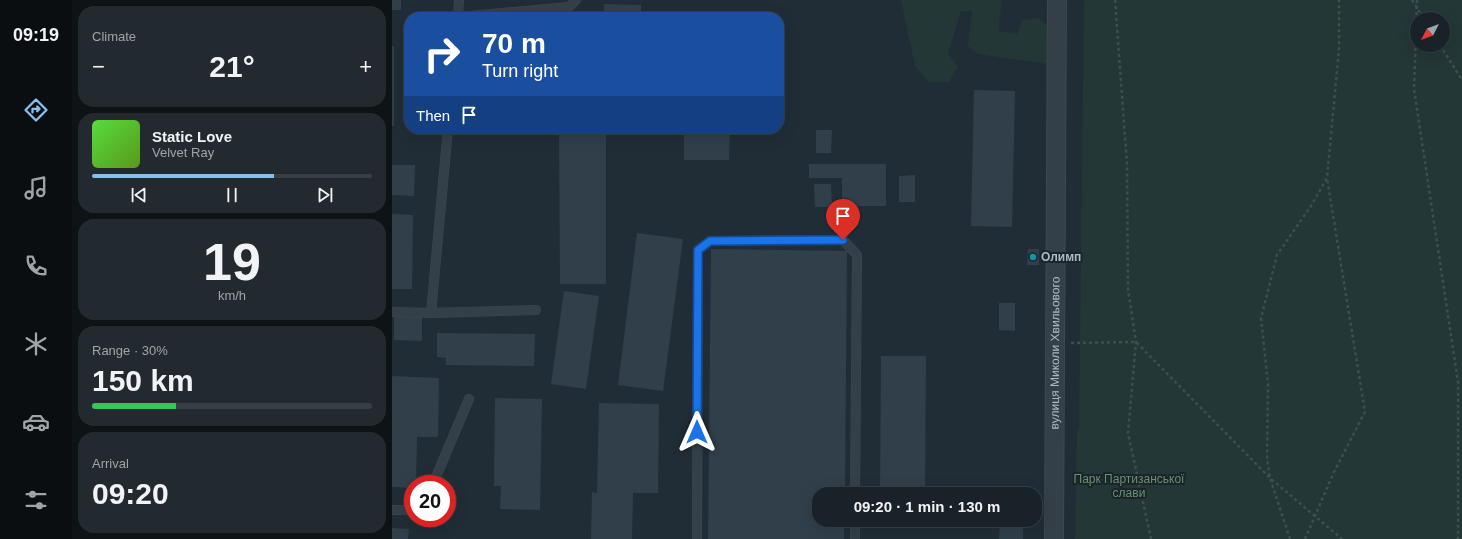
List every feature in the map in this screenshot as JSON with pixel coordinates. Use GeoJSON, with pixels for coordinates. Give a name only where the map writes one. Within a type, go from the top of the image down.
{"type":"FeatureCollection","features":[{"type":"Feature","properties":{"kind":"street","name":"вулиця Миколи Хвильового"},"geometry":{"type":"LineString","coordinates":[[1054,539],[1058,0]]}},
{"type":"Feature","properties":{"kind":"lane"},"geometry":{"type":"LineString","coordinates":[[458,12],[459,0]]}},
{"type":"Feature","properties":{"kind":"lane"},"geometry":{"type":"LineString","coordinates":[[514,12],[569,7],[576,0]]}},
{"type":"Feature","properties":{"kind":"lane"},"geometry":{"type":"LineString","coordinates":[[431,313],[448,134]]}},
{"type":"Feature","properties":{"kind":"lane"},"geometry":{"type":"LineString","coordinates":[[696,539],[698,250],[710,241],[843,240],[857,255],[855,487]]}},
{"type":"Feature","properties":{"kind":"lane"},"geometry":{"type":"LineString","coordinates":[[392,312],[431,313],[536,310]]}},
{"type":"Feature","properties":{"kind":"lane"},"geometry":{"type":"LineString","coordinates":[[437,475],[469,399]]}},
{"type":"Feature","properties":{"kind":"lane"},"geometry":{"type":"LineString","coordinates":[[392,510],[404,510]]}},
{"type":"Feature","properties":{"kind":"lane"},"geometry":{"type":"LineString","coordinates":[[855,527],[855,539]]}},
{"type":"Feature","properties":{"kind":"path"},"geometry":{"type":"LineString","coordinates":[[1115,0],[1127,164],[1128,289],[1136,342],[1128,433],[1151,539]]}},
{"type":"Feature","properties":{"kind":"path"},"geometry":{"type":"LineString","coordinates":[[1305,539],[1333,474],[1365,412],[1327,178],[1339,49],[1339,0]]}},
{"type":"Feature","properties":{"kind":"path"},"geometry":{"type":"LineString","coordinates":[[1412,0],[1419,12]]}},
{"type":"Feature","properties":{"kind":"path"},"geometry":{"type":"LineString","coordinates":[[1417,0],[1414,88],[1458,382],[1458,539]]}},
{"type":"Feature","properties":{"kind":"path"},"geometry":{"type":"LineString","coordinates":[[1444,52],[1462,80]]}},
{"type":"Feature","properties":{"kind":"path"},"geometry":{"type":"LineString","coordinates":[[1290,539],[1270,478],[1267,458],[1268,384],[1261,318],[1278,255],[1311,206],[1327,178]]}},
{"type":"Feature","properties":{"kind":"path"},"geometry":{"type":"LineString","coordinates":[[1055,343],[1136,342],[1270,478],[1342,539]]}},
{"type":"Feature","properties":{"kind":"green space"},"geometry":{"type":"Polygon","coordinates":[[[901,0],[1002,0],[998,31],[1017,34],[1022,20],[1038,18],[1054,31],[1048,64],[978,54],[968,46],[972,11],[961,11],[948,53],[958,67],[949,82],[929,82],[915,66],[901,0]]]}},
{"type":"Feature","properties":{"kind":"green space","name":"Парк Партизанської слави"},"geometry":{"type":"Polygon","coordinates":[[[1084,0],[1462,0],[1462,539],[1075,539],[1077,430],[1079,430],[1084,0]]]}},
{"type":"Feature","properties":{"kind":"building"},"geometry":{"type":"Polygon","coordinates":[[[392,0],[401,0],[401,10],[392,10],[392,0]]]}},
{"type":"Feature","properties":{"kind":"building"},"geometry":{"type":"Polygon","coordinates":[[[604,4],[641,5],[641,12],[604,12],[604,4]]]}},
{"type":"Feature","properties":{"kind":"building"},"geometry":{"type":"Polygon","coordinates":[[[392,46],[394,46],[394,126],[392,126],[392,46]]]}},
{"type":"Feature","properties":{"kind":"building"},"geometry":{"type":"Polygon","coordinates":[[[974,90],[1015,91],[1012,227],[971,226],[974,90]]]}},
{"type":"Feature","properties":{"kind":"building"},"geometry":{"type":"Polygon","coordinates":[[[816,130],[832,130],[831,153],[816,153],[816,130]]]}},
{"type":"Feature","properties":{"kind":"building"},"geometry":{"type":"Polygon","coordinates":[[[559,134],[606,134],[606,284],[560,284],[559,134]]]}},
{"type":"Feature","properties":{"kind":"building"},"geometry":{"type":"Polygon","coordinates":[[[684,134],[730,134],[729,160],[684,160],[684,134]]]}},
{"type":"Feature","properties":{"kind":"building"},"geometry":{"type":"Polygon","coordinates":[[[809,164],[886,164],[886,206],[842,206],[842,178],[809,178],[809,164]]]}},
{"type":"Feature","properties":{"kind":"building"},"geometry":{"type":"Polygon","coordinates":[[[392,165],[415,165],[414,196],[392,195],[392,165]]]}},
{"type":"Feature","properties":{"kind":"building"},"geometry":{"type":"Polygon","coordinates":[[[915,175],[915,202],[899,202],[899,176],[915,175]]]}},
{"type":"Feature","properties":{"kind":"building"},"geometry":{"type":"Polygon","coordinates":[[[814,184],[831,184],[832,207],[815,207],[814,184]]]}},
{"type":"Feature","properties":{"kind":"building"},"geometry":{"type":"Polygon","coordinates":[[[392,214],[413,215],[412,289],[392,289],[392,214]]]}},
{"type":"Feature","properties":{"kind":"building"},"geometry":{"type":"Polygon","coordinates":[[[637,233],[683,239],[663,391],[618,385],[637,233]]]}},
{"type":"Feature","properties":{"kind":"building"},"geometry":{"type":"Polygon","coordinates":[[[711,249],[847,251],[845,487],[812,487],[812,527],[844,527],[844,539],[708,539],[711,249]]]}},
{"type":"Feature","properties":{"kind":"building","name":"Олимп"},"geometry":{"type":"Polygon","coordinates":[[[1028,249],[1039,249],[1039,265],[1027,265],[1028,249]]]}},
{"type":"Feature","properties":{"kind":"building"},"geometry":{"type":"Polygon","coordinates":[[[564,291],[599,296],[586,389],[551,384],[564,291]]]}},
{"type":"Feature","properties":{"kind":"building"},"geometry":{"type":"Polygon","coordinates":[[[999,303],[1015,303],[1015,331],[999,330],[999,303]]]}},
{"type":"Feature","properties":{"kind":"building"},"geometry":{"type":"Polygon","coordinates":[[[394,317],[422,317],[422,341],[394,340],[394,317]]]}},
{"type":"Feature","properties":{"kind":"building"},"geometry":{"type":"Polygon","coordinates":[[[437,333],[535,334],[534,366],[446,365],[446,358],[437,357],[437,333]]]}},
{"type":"Feature","properties":{"kind":"building"},"geometry":{"type":"Polygon","coordinates":[[[881,356],[926,356],[925,487],[880,487],[881,356]]]}},
{"type":"Feature","properties":{"kind":"building"},"geometry":{"type":"Polygon","coordinates":[[[392,376],[439,378],[438,437],[417,437],[416,475],[404,475],[404,488],[392,487],[392,376]]]}},
{"type":"Feature","properties":{"kind":"building"},"geometry":{"type":"Polygon","coordinates":[[[495,398],[542,399],[540,510],[500,509],[501,486],[494,486],[495,398]]]}},
{"type":"Feature","properties":{"kind":"building"},"geometry":{"type":"Polygon","coordinates":[[[599,403],[659,404],[658,493],[633,493],[632,539],[591,539],[592,492],[597,493],[599,403]]]}},
{"type":"Feature","properties":{"kind":"building"},"geometry":{"type":"Polygon","coordinates":[[[1000,527],[1023,527],[1023,539],[999,539],[1000,527]]]}},
{"type":"Feature","properties":{"kind":"building"},"geometry":{"type":"Polygon","coordinates":[[[392,528],[409,529],[408,539],[392,539],[392,528]]]}},
{"type":"Feature","properties":{"kind":"place","name":"Олимп"},"geometry":{"type":"Point","coordinates":[1033,257]}},
{"type":"Feature","properties":{"kind":"route"},"geometry":{"type":"LineString","coordinates":[[697,432],[698,250],[710,241],[843,240]]}}]}
